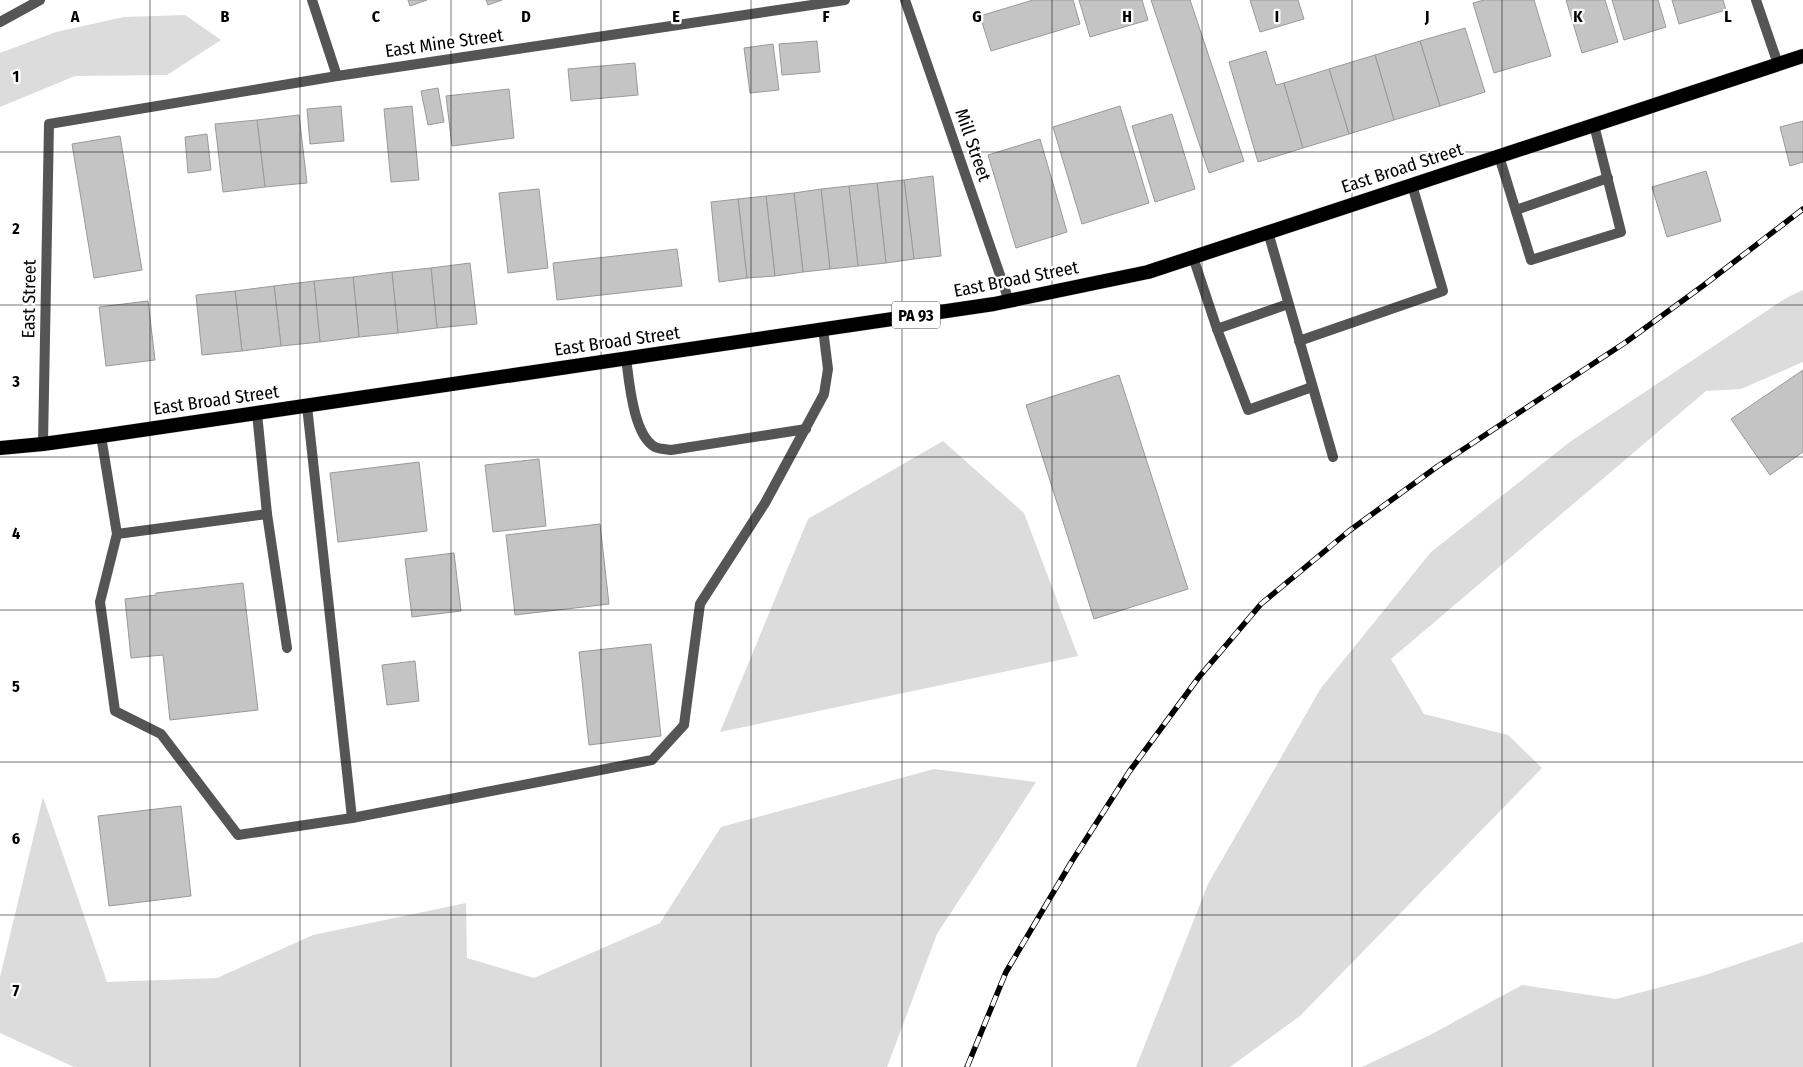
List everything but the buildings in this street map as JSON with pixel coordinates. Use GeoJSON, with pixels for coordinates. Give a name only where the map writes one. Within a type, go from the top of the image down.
{"type":"FeatureCollection","features":[{"type":"Feature","properties":{"kind":"highway","name":"East Broad Street"},"geometry":{"type":"LineString","coordinates":[[0,448],[43,444],[307,406],[1009,301],[1148,272],[1803,56]]}},
{"type":"Feature","properties":{"kind":"street"},"geometry":{"type":"LineString","coordinates":[[0,22],[40,0]]}},
{"type":"Feature","properties":{"kind":"street"},"geometry":{"type":"LineString","coordinates":[[312,0],[337,76]]}},
{"type":"Feature","properties":{"kind":"street","name":"East Mine Street"},"geometry":{"type":"LineString","coordinates":[[49,124],[337,76],[845,0]]}},
{"type":"Feature","properties":{"kind":"street","name":"Mill Street"},"geometry":{"type":"LineString","coordinates":[[905,0],[1009,301]]}},
{"type":"Feature","properties":{"kind":"street"},"geometry":{"type":"LineString","coordinates":[[1756,0],[1778,64]]}},
{"type":"Feature","properties":{"kind":"street","name":"East Street"},"geometry":{"type":"LineString","coordinates":[[43,444],[49,124]]}},
{"type":"Feature","properties":{"kind":"street"},"geometry":{"type":"LineString","coordinates":[[1499,156],[1531,260],[1621,232],[1594,125]]}},
{"type":"Feature","properties":{"kind":"street"},"geometry":{"type":"LineString","coordinates":[[1516,210],[1608,178]]}},
{"type":"Feature","properties":{"kind":"street"},"geometry":{"type":"LineString","coordinates":[[1300,342],[1443,291],[1412,185]]}},
{"type":"Feature","properties":{"kind":"street"},"geometry":{"type":"LineString","coordinates":[[1268,232],[1333,458]]}},
{"type":"Feature","properties":{"kind":"street"},"geometry":{"type":"LineString","coordinates":[[1193,257],[1217,329],[1248,410],[1312,387]]}},
{"type":"Feature","properties":{"kind":"street"},"geometry":{"type":"LineString","coordinates":[[1217,329],[1288,304]]}},
{"type":"Feature","properties":{"kind":"street"},"geometry":{"type":"LineString","coordinates":[[101,436],[117,534],[100,602],[115,710],[161,734],[238,835],[352,818],[652,760],[684,725],[700,604],[765,503],[824,394],[828,369],[823,329]]}},
{"type":"Feature","properties":{"kind":"street"},"geometry":{"type":"LineString","coordinates":[[626,358],[635,417],[643,434],[654,447],[670,450],[806,429]]}},
{"type":"Feature","properties":{"kind":"street"},"geometry":{"type":"LineString","coordinates":[[307,406],[352,818]]}},
{"type":"Feature","properties":{"kind":"street"},"geometry":{"type":"LineString","coordinates":[[257,413],[267,514],[287,648]]}},
{"type":"Feature","properties":{"kind":"street"},"geometry":{"type":"LineString","coordinates":[[117,534],[267,514]]}},
{"type":"Feature","properties":{"kind":"shaded area"},"geometry":{"type":"Polygon","coordinates":[[[185,15],[221,40],[167,75],[75,76],[0,107],[0,53],[56,32],[124,17],[185,15]]]}},
{"type":"Feature","properties":{"kind":"shaded area"},"geometry":{"type":"Polygon","coordinates":[[[1803,290],[1803,362],[1741,389],[1706,391],[1391,659],[1424,714],[1508,735],[1542,768],[1300,1016],[1230,1067],[1136,1067],[1208,884],[1321,688],[1431,552],[1571,441],[1786,298],[1803,290]]]}},
{"type":"Feature","properties":{"kind":"shaded area"},"geometry":{"type":"Polygon","coordinates":[[[943,441],[1024,513],[1078,656],[720,732],[808,519],[943,441]]]}},
{"type":"Feature","properties":{"kind":"shaded area"},"geometry":{"type":"Polygon","coordinates":[[[934,769],[1036,782],[937,934],[887,1067],[74,1067],[0,1033],[0,977],[43,797],[107,982],[217,978],[313,935],[466,903],[467,958],[534,978],[660,923],[721,827],[934,769]]]}},
{"type":"Feature","properties":{"kind":"shaded area"},"geometry":{"type":"Polygon","coordinates":[[[1803,942],[1803,1067],[1362,1067],[1430,1035],[1522,985],[1616,999],[1702,976],[1803,942]]]}},
{"type":"Feature","properties":{"kind":"railway"},"geometry":{"type":"LineString","coordinates":[[967,1067],[1006,972],[1072,861],[1129,772],[1199,677],[1261,604],[1349,531],[1438,466],[1626,342],[1803,209]]}}]}
